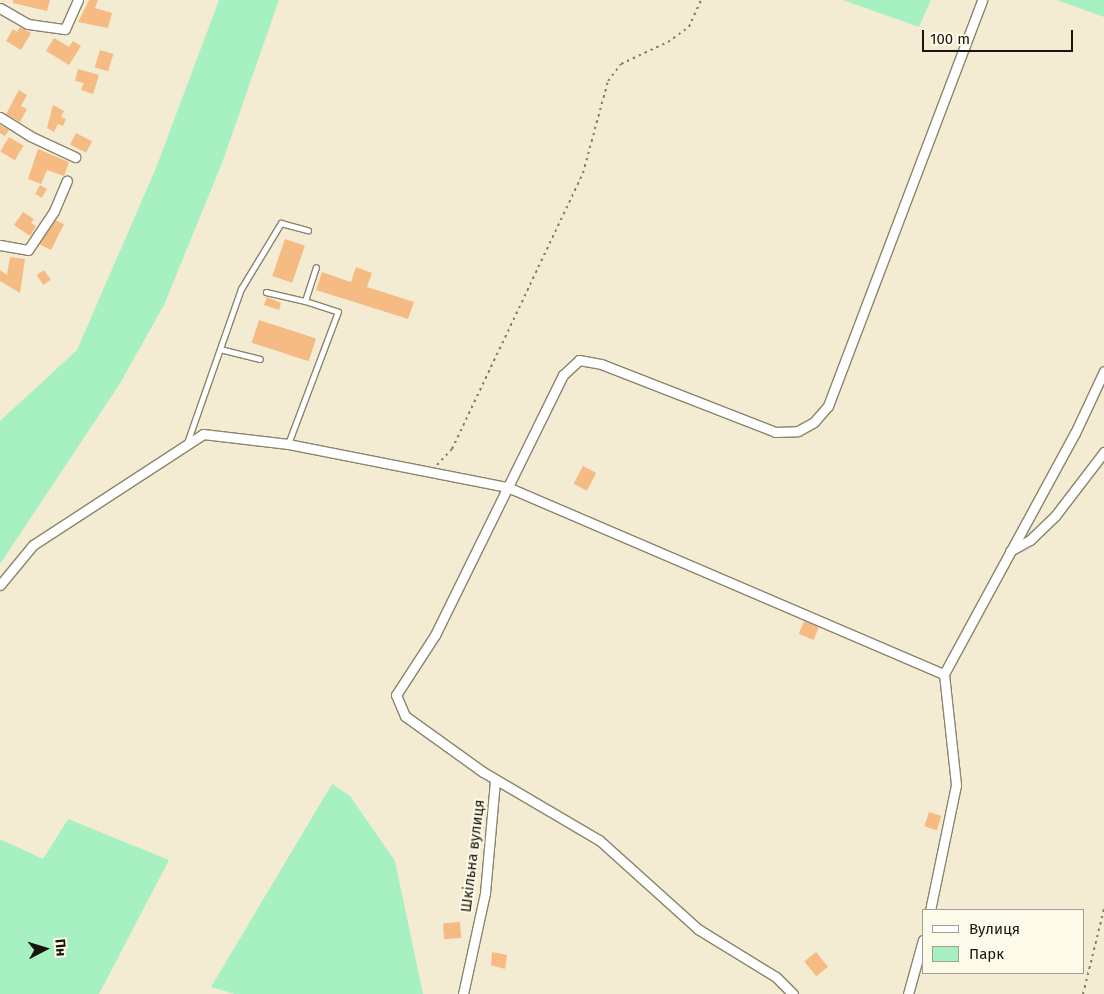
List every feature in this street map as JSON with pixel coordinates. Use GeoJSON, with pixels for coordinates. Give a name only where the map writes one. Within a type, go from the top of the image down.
{"type":"FeatureCollection","features":[{"type":"Feature","properties":{"kind":"street"},"geometry":{"type":"LineString","coordinates":[[0,8],[28,24],[65,29],[78,0]]}},
{"type":"Feature","properties":{"kind":"street"},"geometry":{"type":"LineString","coordinates":[[793,994],[776,977],[698,929],[599,840],[496,780],[405,716],[396,695],[435,635],[563,375],[579,360],[601,364],[774,432],[798,431],[814,422],[828,406],[982,0]]}},
{"type":"Feature","properties":{"kind":"street"},"geometry":{"type":"LineString","coordinates":[[0,117],[30,136],[75,157]]}},
{"type":"Feature","properties":{"kind":"street"},"geometry":{"type":"LineString","coordinates":[[0,245],[28,250],[54,211],[67,181]]}},
{"type":"Feature","properties":{"kind":"street"},"geometry":{"type":"LineString","coordinates":[[930,909],[956,784],[944,674],[1009,551],[1075,433],[1104,371]]}},
{"type":"Feature","properties":{"kind":"street"},"geometry":{"type":"LineString","coordinates":[[0,585],[33,545],[203,434],[288,444],[507,486],[944,674]]}},
{"type":"Feature","properties":{"kind":"street"},"geometry":{"type":"LineString","coordinates":[[1009,551],[1030,540],[1055,516],[1104,452]]}},
{"type":"Feature","properties":{"kind":"street","name":"Шкільна вулиця"},"geometry":{"type":"LineString","coordinates":[[463,994],[485,893],[496,780]]}},
{"type":"Feature","properties":{"kind":"street"},"geometry":{"type":"LineString","coordinates":[[908,994],[922,944]]}},
{"type":"Feature","properties":{"kind":"lane"},"geometry":{"type":"LineString","coordinates":[[186,444],[241,289],[281,223],[308,230]]}},
{"type":"Feature","properties":{"kind":"lane"},"geometry":{"type":"LineString","coordinates":[[305,301],[316,268]]}},
{"type":"Feature","properties":{"kind":"lane"},"geometry":{"type":"LineString","coordinates":[[266,292],[305,301],[338,312],[288,444]]}},
{"type":"Feature","properties":{"kind":"lane"},"geometry":{"type":"LineString","coordinates":[[220,349],[260,359]]}},
{"type":"Feature","properties":{"kind":"path"},"geometry":{"type":"LineString","coordinates":[[430,470],[446,458],[452,449],[583,173],[608,81],[621,64],[668,42],[689,28],[701,0]]}},
{"type":"Feature","properties":{"kind":"path"},"geometry":{"type":"LineString","coordinates":[[1083,994],[1104,908]]}},
{"type":"Feature","properties":{"kind":"green space"},"geometry":{"type":"Polygon","coordinates":[[[219,0],[279,0],[222,163],[164,305],[119,385],[0,564],[0,421],[77,350],[156,168],[219,0]]]}},
{"type":"Feature","properties":{"kind":"green space"},"geometry":{"type":"Polygon","coordinates":[[[843,0],[931,0],[919,27],[843,0]]]}},
{"type":"Feature","properties":{"kind":"green space"},"geometry":{"type":"Polygon","coordinates":[[[1057,0],[1104,0],[1104,17],[1057,0]]]}},
{"type":"Feature","properties":{"kind":"green space"},"geometry":{"type":"Polygon","coordinates":[[[332,784],[350,796],[395,861],[423,994],[235,994],[211,987],[332,784]]]}},
{"type":"Feature","properties":{"kind":"green space"},"geometry":{"type":"Polygon","coordinates":[[[68,819],[169,860],[99,994],[0,994],[0,839],[43,859],[68,819]]]}},
{"type":"Feature","properties":{"kind":"building"},"geometry":{"type":"Polygon","coordinates":[[[13,0],[50,0],[47,11],[13,3],[13,0]]]}},
{"type":"Feature","properties":{"kind":"building"},"geometry":{"type":"Polygon","coordinates":[[[89,0],[98,0],[95,8],[112,13],[108,28],[78,22],[89,0]]]}},
{"type":"Feature","properties":{"kind":"building"},"geometry":{"type":"Polygon","coordinates":[[[20,27],[31,33],[21,50],[6,41],[13,29],[17,32],[20,27]]]}},
{"type":"Feature","properties":{"kind":"building"},"geometry":{"type":"Polygon","coordinates":[[[54,38],[69,47],[73,41],[81,46],[69,65],[46,51],[54,38]]]}},
{"type":"Feature","properties":{"kind":"building"},"geometry":{"type":"Polygon","coordinates":[[[100,50],[113,54],[108,71],[95,67],[100,50]]]}},
{"type":"Feature","properties":{"kind":"building"},"geometry":{"type":"Polygon","coordinates":[[[78,69],[99,75],[93,94],[81,90],[84,83],[75,81],[78,69]]]}},
{"type":"Feature","properties":{"kind":"building"},"geometry":{"type":"Polygon","coordinates":[[[19,90],[27,95],[21,106],[27,109],[20,122],[6,114],[19,90]]]}},
{"type":"Feature","properties":{"kind":"building"},"geometry":{"type":"Polygon","coordinates":[[[53,105],[64,111],[61,117],[66,119],[63,126],[58,124],[54,132],[47,128],[53,105]]]}},
{"type":"Feature","properties":{"kind":"building"},"geometry":{"type":"Polygon","coordinates":[[[0,125],[9,130],[5,136],[0,133],[0,125]]]}},
{"type":"Feature","properties":{"kind":"building"},"geometry":{"type":"Polygon","coordinates":[[[76,133],[92,141],[86,153],[70,145],[76,133]]]}},
{"type":"Feature","properties":{"kind":"building"},"geometry":{"type":"Polygon","coordinates":[[[9,137],[24,146],[15,160],[0,152],[9,137]]]}},
{"type":"Feature","properties":{"kind":"building"},"geometry":{"type":"Polygon","coordinates":[[[38,149],[69,162],[64,176],[47,170],[41,184],[28,179],[38,149]]]}},
{"type":"Feature","properties":{"kind":"building"},"geometry":{"type":"Polygon","coordinates":[[[40,185],[47,189],[42,198],[35,194],[40,185]]]}},
{"type":"Feature","properties":{"kind":"building"},"geometry":{"type":"Polygon","coordinates":[[[23,212],[34,219],[31,223],[36,226],[30,236],[14,225],[23,212]]]}},
{"type":"Feature","properties":{"kind":"building"},"geometry":{"type":"Polygon","coordinates":[[[55,220],[64,224],[51,250],[39,244],[55,220]]]}},
{"type":"Feature","properties":{"kind":"building"},"geometry":{"type":"Polygon","coordinates":[[[285,239],[305,246],[292,283],[272,276],[285,239]]]}},
{"type":"Feature","properties":{"kind":"building"},"geometry":{"type":"Polygon","coordinates":[[[10,257],[25,259],[20,293],[0,281],[0,270],[7,275],[10,257]]]}},
{"type":"Feature","properties":{"kind":"building"},"geometry":{"type":"Polygon","coordinates":[[[356,267],[372,273],[367,287],[414,302],[408,319],[316,290],[322,272],[351,282],[356,267]]]}},
{"type":"Feature","properties":{"kind":"building"},"geometry":{"type":"Polygon","coordinates":[[[44,270],[51,280],[44,285],[37,275],[44,270]]]}},
{"type":"Feature","properties":{"kind":"building"},"geometry":{"type":"Polygon","coordinates":[[[267,297],[281,303],[279,310],[264,305],[267,297]]]}},
{"type":"Feature","properties":{"kind":"building"},"geometry":{"type":"Polygon","coordinates":[[[259,320],[316,339],[309,361],[252,343],[259,320]]]}},
{"type":"Feature","properties":{"kind":"building"},"geometry":{"type":"Polygon","coordinates":[[[583,466],[596,473],[587,491],[574,484],[583,466]]]}},
{"type":"Feature","properties":{"kind":"building"},"geometry":{"type":"Polygon","coordinates":[[[804,621],[819,627],[814,640],[799,634],[804,621]]]}},
{"type":"Feature","properties":{"kind":"building"},"geometry":{"type":"Polygon","coordinates":[[[929,812],[941,816],[937,830],[924,826],[929,812]]]}},
{"type":"Feature","properties":{"kind":"building"},"geometry":{"type":"Polygon","coordinates":[[[460,922],[461,938],[444,939],[443,923],[460,922]]]}},
{"type":"Feature","properties":{"kind":"building"},"geometry":{"type":"Polygon","coordinates":[[[492,952],[507,955],[505,969],[491,965],[492,952]]]}},
{"type":"Feature","properties":{"kind":"building"},"geometry":{"type":"Polygon","coordinates":[[[816,952],[828,967],[816,976],[804,961],[816,952]]]}}]}
